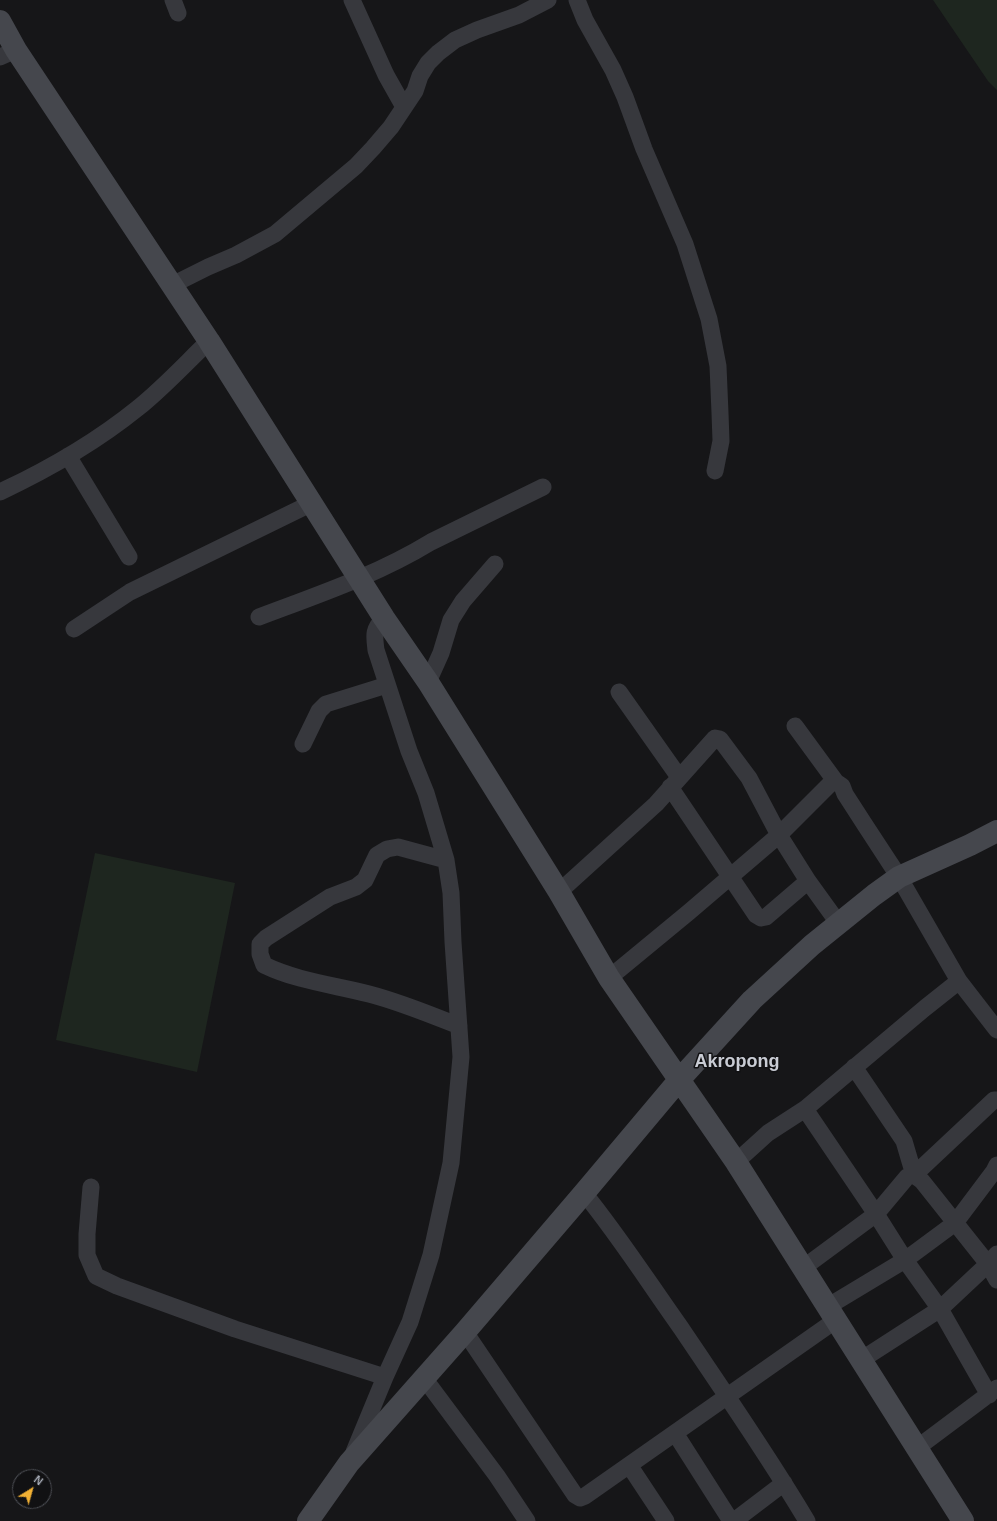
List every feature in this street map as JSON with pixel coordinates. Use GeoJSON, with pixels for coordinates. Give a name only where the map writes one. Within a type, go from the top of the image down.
{"type":"FeatureCollection","features":[{"type":"Feature","properties":{"kind":"street"},"geometry":{"type":"LineString","coordinates":[[352,0],[386,75],[404,107]]}},
{"type":"Feature","properties":{"kind":"street"},"geometry":{"type":"LineString","coordinates":[[172,286],[275,234],[360,161],[391,127],[415,91],[420,76],[428,63],[455,40],[499,21],[518,16],[548,0]]}},
{"type":"Feature","properties":{"kind":"street"},"geometry":{"type":"LineString","coordinates":[[577,0],[585,20],[613,70],[625,97],[644,149],[686,244],[709,319],[718,366],[720,413],[721,441],[715,471]]}},
{"type":"Feature","properties":{"kind":"street"},"geometry":{"type":"LineString","coordinates":[[0,21],[8,54],[172,286],[209,341],[384,618],[428,682],[559,892],[610,978],[736,1162],[963,1521]]}},
{"type":"Feature","properties":{"kind":"street"},"geometry":{"type":"LineString","coordinates":[[0,492],[29,479],[101,436],[139,407],[209,341]]}},
{"type":"Feature","properties":{"kind":"street"},"geometry":{"type":"LineString","coordinates":[[68,456],[128,557]]}},
{"type":"Feature","properties":{"kind":"street"},"geometry":{"type":"LineString","coordinates":[[259,617],[359,578],[543,487]]}},
{"type":"Feature","properties":{"kind":"street"},"geometry":{"type":"LineString","coordinates":[[74,629],[130,592],[312,503]]}},
{"type":"Feature","properties":{"kind":"street"},"geometry":{"type":"LineString","coordinates":[[428,682],[441,653],[451,620],[463,601],[495,564]]}},
{"type":"Feature","properties":{"kind":"street"},"geometry":{"type":"LineString","coordinates":[[316,1518],[349,1463],[410,1322],[431,1255],[451,1163],[461,1057],[451,893],[446,860],[426,792],[409,751],[376,650],[374,635],[376,627],[384,618]]}},
{"type":"Feature","properties":{"kind":"street"},"geometry":{"type":"LineString","coordinates":[[303,744],[319,711],[326,704],[387,685]]}},
{"type":"Feature","properties":{"kind":"street"},"geometry":{"type":"LineString","coordinates":[[619,692],[756,915],[761,918],[766,917],[808,881]]}},
{"type":"Feature","properties":{"kind":"street"},"geometry":{"type":"LineString","coordinates":[[796,726],[836,782],[842,786],[857,813],[899,877],[959,982],[997,1030]]}},
{"type":"Feature","properties":{"kind":"street"},"geometry":{"type":"LineString","coordinates":[[559,892],[656,804],[715,738],[720,739],[749,778],[779,835],[808,881],[839,924]]}},
{"type":"Feature","properties":{"kind":"street"},"geometry":{"type":"LineString","coordinates":[[610,978],[779,835],[830,784],[836,782]]}},
{"type":"Feature","properties":{"kind":"street"},"geometry":{"type":"LineString","coordinates":[[349,1463],[465,1332],[679,1080],[752,1000],[812,945],[874,895],[899,877],[970,845],[997,830]]}},
{"type":"Feature","properties":{"kind":"street"},"geometry":{"type":"LineString","coordinates":[[446,860],[398,847],[387,849],[377,855],[365,880],[356,887],[330,897],[266,938],[260,944],[260,954],[264,965],[275,970],[324,985],[369,994],[392,1001],[458,1026]]}},
{"type":"Feature","properties":{"kind":"street"},"geometry":{"type":"LineString","coordinates":[[736,1162],[768,1132],[805,1109],[925,1008],[959,982]]}},
{"type":"Feature","properties":{"kind":"street"},"geometry":{"type":"LineString","coordinates":[[854,1067],[904,1141],[914,1175],[922,1181],[955,1223],[993,1259],[997,1280]]}},
{"type":"Feature","properties":{"kind":"street"},"geometry":{"type":"LineString","coordinates":[[803,1268],[876,1214],[907,1176],[914,1175],[994,1100],[997,1100]]}},
{"type":"Feature","properties":{"kind":"street"},"geometry":{"type":"LineString","coordinates":[[805,1109],[876,1214],[905,1260],[940,1309],[993,1392],[917,1448]]}},
{"type":"Feature","properties":{"kind":"street"},"geometry":{"type":"LineString","coordinates":[[465,1332],[575,1495],[580,1498],[585,1496],[727,1396],[832,1314],[955,1223],[996,1171]]}},
{"type":"Feature","properties":{"kind":"street"},"geometry":{"type":"LineString","coordinates":[[91,1187],[87,1234],[87,1255],[96,1276],[117,1286],[235,1329],[385,1377]]}},
{"type":"Feature","properties":{"kind":"street"},"geometry":{"type":"LineString","coordinates":[[584,1193],[609,1224],[727,1396],[807,1521]]}},
{"type":"Feature","properties":{"kind":"street"},"geometry":{"type":"LineString","coordinates":[[861,1360],[940,1309],[993,1259]]}},
{"type":"Feature","properties":{"kind":"street"},"geometry":{"type":"LineString","coordinates":[[424,1378],[497,1476],[527,1521]]}},
{"type":"Feature","properties":{"kind":"street"},"geometry":{"type":"LineString","coordinates":[[675,1433],[733,1521],[784,1483]]}},
{"type":"Feature","properties":{"kind":"street"},"geometry":{"type":"LineString","coordinates":[[629,1465],[666,1521]]}},
{"type":"Feature","properties":{"kind":"shaded area"},"geometry":{"type":"Polygon","coordinates":[[[933,0],[997,0],[997,90],[988,81],[933,0]]]}},
{"type":"Feature","properties":{"kind":"shaded area"},"geometry":{"type":"Polygon","coordinates":[[[95,853],[235,883],[197,1072],[56,1040],[95,853]]]}},
{"type":"Feature","properties":{"kind":"district","name":"Akropong"},"geometry":{"type":"Point","coordinates":[737,1062]}}]}
